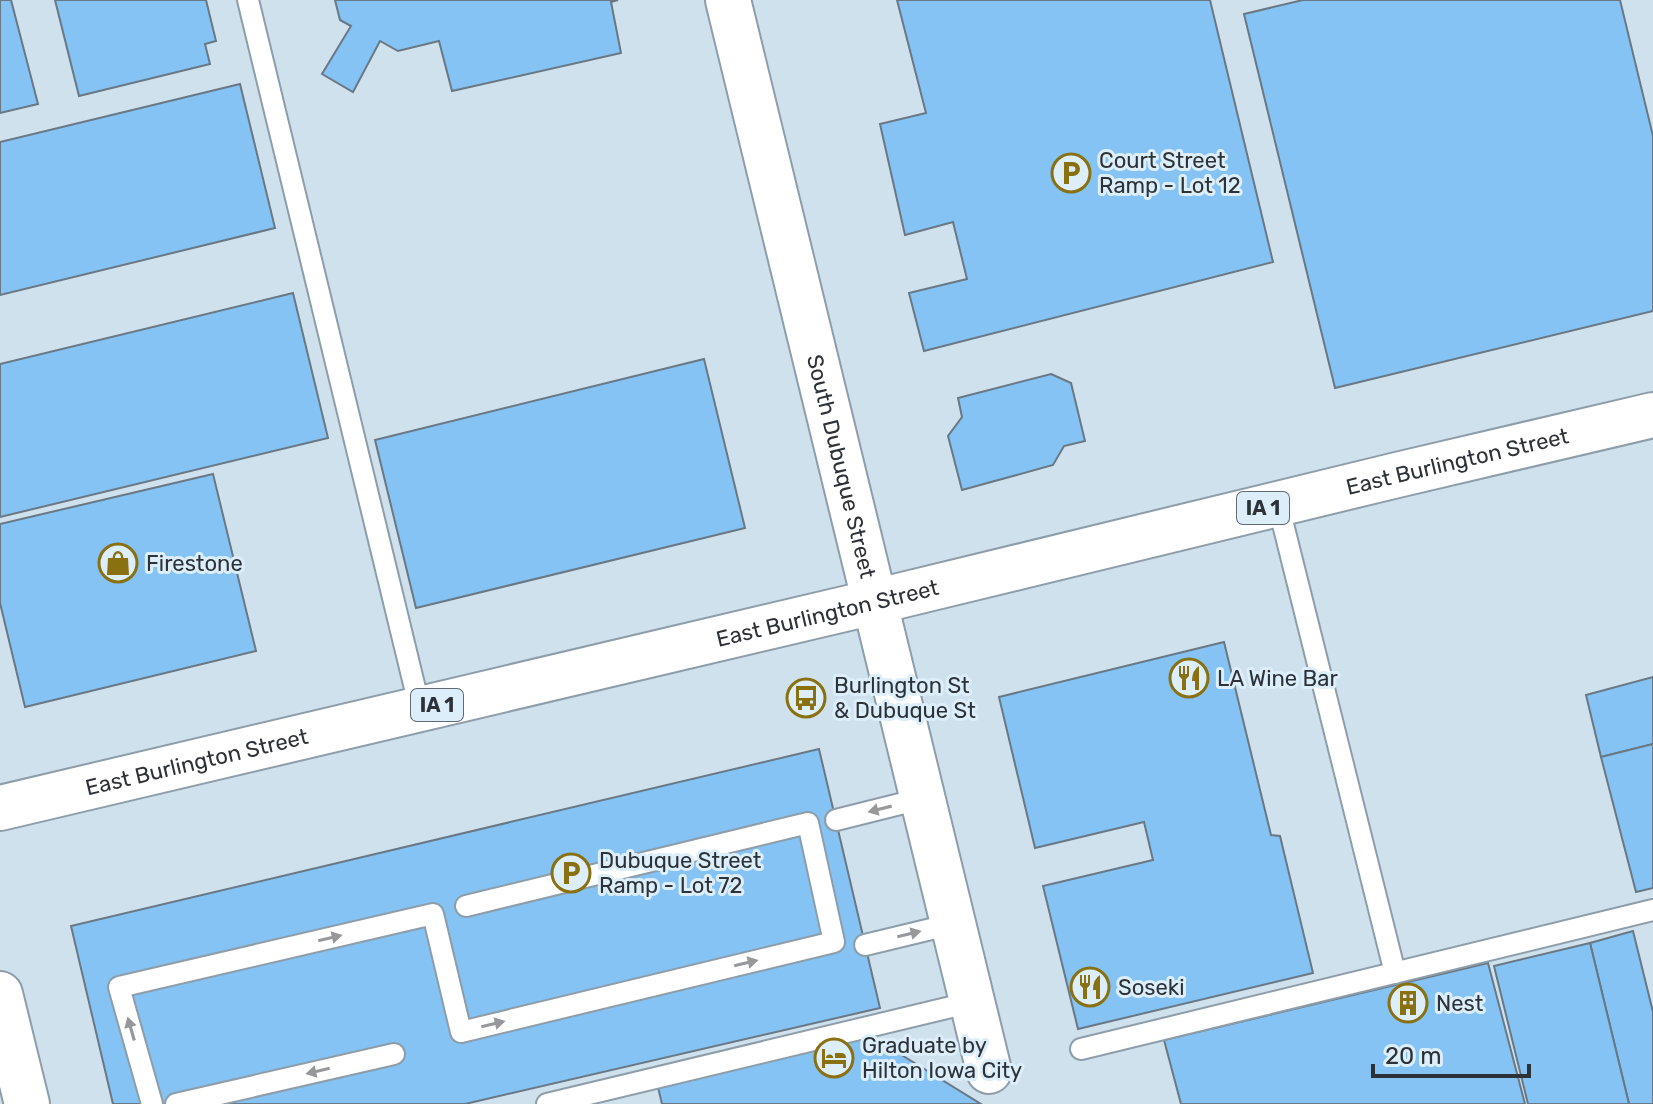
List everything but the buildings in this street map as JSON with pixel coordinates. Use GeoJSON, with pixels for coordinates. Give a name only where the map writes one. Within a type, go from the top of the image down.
{"type":"FeatureCollection","features":[{"type":"Feature","properties":{"kind":"main road","name":"South Dubuque Street"},"geometry":{"type":"LineString","coordinates":[[728,0],[989,1071]]}},
{"type":"Feature","properties":{"kind":"main road","name":"East Burlington Street"},"geometry":{"type":"LineString","coordinates":[[0,808],[1653,415]]}},
{"type":"Feature","properties":{"kind":"main road"},"geometry":{"type":"LineString","coordinates":[[0,994],[27,1104]]}},
{"type":"Feature","properties":{"kind":"lane"},"geometry":{"type":"LineString","coordinates":[[248,0],[420,709]]}},
{"type":"Feature","properties":{"kind":"lane"},"geometry":{"type":"LineString","coordinates":[[1278,504],[1395,973]]}},
{"type":"Feature","properties":{"kind":"lane"},"geometry":{"type":"LineString","coordinates":[[836,820],[924,798]]}},
{"type":"Feature","properties":{"kind":"lane"},"geometry":{"type":"LineString","coordinates":[[152,1104],[119,987],[433,914],[461,1032],[834,942],[808,823],[466,906]]}},
{"type":"Feature","properties":{"kind":"lane"},"geometry":{"type":"LineString","coordinates":[[1081,1049],[1395,973],[1470,961],[1653,910]]}},
{"type":"Feature","properties":{"kind":"lane"},"geometry":{"type":"LineString","coordinates":[[865,945],[952,924]]}},
{"type":"Feature","properties":{"kind":"lane"},"geometry":{"type":"LineString","coordinates":[[547,1104],[972,1002]]}},
{"type":"Feature","properties":{"kind":"lane"},"geometry":{"type":"LineString","coordinates":[[176,1104],[394,1054]]}},
{"type":"Feature","properties":{"kind":"place","name":"Court Street Ramp - Lot 12"},"geometry":{"type":"Point","coordinates":[1071,173]}},
{"type":"Feature","properties":{"kind":"place","name":"Firestone"},"geometry":{"type":"Point","coordinates":[118,563]}},
{"type":"Feature","properties":{"kind":"place","name":"LA Wine Bar"},"geometry":{"type":"Point","coordinates":[1189,678]}},
{"type":"Feature","properties":{"kind":"place","name":"Burlington St & Dubuque St"},"geometry":{"type":"Point","coordinates":[806,698]}},
{"type":"Feature","properties":{"kind":"place","name":"Dubuque Street Ramp - Lot 72"},"geometry":{"type":"Point","coordinates":[571,873]}},
{"type":"Feature","properties":{"kind":"place","name":"Soseki"},"geometry":{"type":"Point","coordinates":[1090,987]}},
{"type":"Feature","properties":{"kind":"place","name":"Nest"},"geometry":{"type":"Point","coordinates":[1408,1003]}},
{"type":"Feature","properties":{"kind":"place","name":"Graduate by Hilton Iowa City"},"geometry":{"type":"Point","coordinates":[834,1058]}}]}
